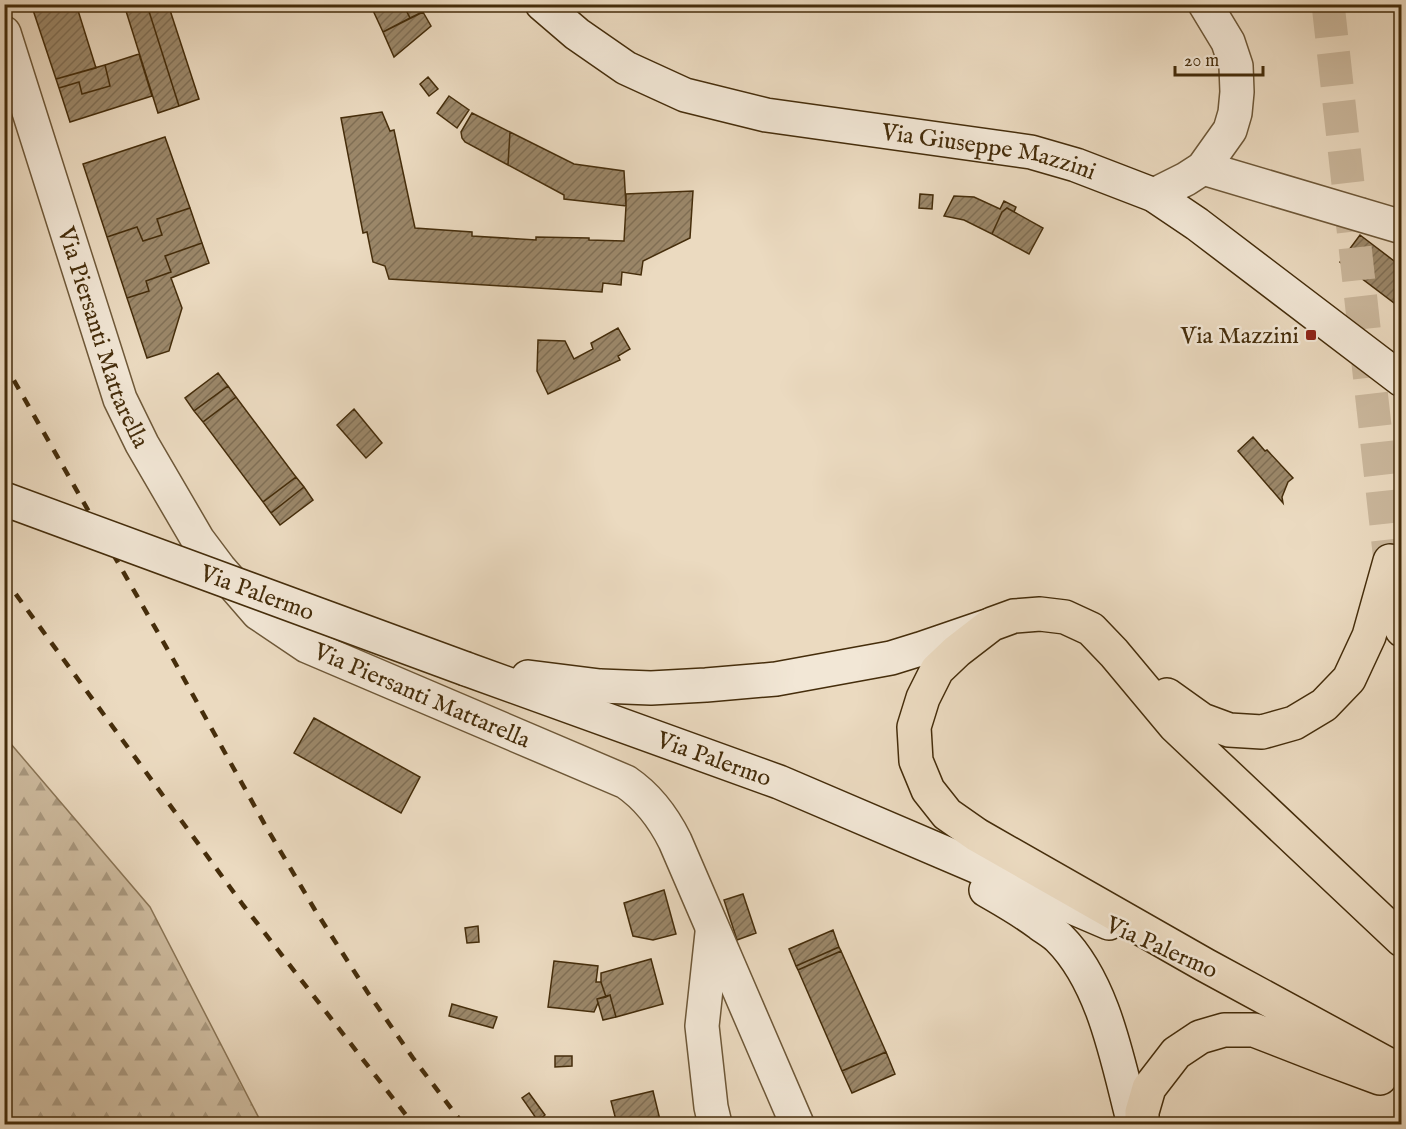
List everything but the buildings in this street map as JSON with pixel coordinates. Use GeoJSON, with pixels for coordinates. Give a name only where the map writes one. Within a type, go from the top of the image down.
{"type":"FeatureCollection","features":[{"type":"Feature","properties":{"kind":"main road"},"geometry":{"type":"LineString","coordinates":[[1113,653],[1202,720],[1229,730],[1262,732],[1294,723],[1324,705],[1349,679],[1369,636],[1390,561],[1401,630]]}},
{"type":"Feature","properties":{"kind":"main road"},"geometry":{"type":"LineString","coordinates":[[1205,965],[977,836],[947,814],[928,790],[916,761],[914,727],[923,698],[937,670],[992,624],[1014,616],[1040,614],[1065,617],[1091,629],[1175,726],[1401,940]]}},
{"type":"Feature","properties":{"kind":"main road","name":"Via Palermo"},"geometry":{"type":"LineString","coordinates":[[1205,965],[1401,1072]]}},
{"type":"Feature","properties":{"kind":"main road"},"geometry":{"type":"LineString","coordinates":[[1314,1024],[1401,1046]]}},
{"type":"Feature","properties":{"kind":"main road"},"geometry":{"type":"LineString","coordinates":[[1142,1125],[1142,1112],[1149,1088],[1176,1053],[1200,1037],[1224,1030],[1254,1030],[1401,1086]]}},
{"type":"Feature","properties":{"kind":"street","name":"Via Giuseppe Mazzini"},"geometry":{"type":"LineString","coordinates":[[542,4],[577,34],[626,68],[685,95],[766,115],[1032,152],[1076,165],[1154,195],[1197,224],[1401,380]]}},
{"type":"Feature","properties":{"kind":"street"},"geometry":{"type":"LineString","coordinates":[[1154,195],[1203,168],[1230,130],[1235,113],[1236,66],[1228,42],[1205,4]]}},
{"type":"Feature","properties":{"kind":"street","name":"Via Piersanti Mattarella"},"geometry":{"type":"LineString","coordinates":[[4,33],[120,399],[148,454],[198,540],[258,613],[307,646],[626,782],[640,792],[666,823],[675,841],[797,1125]]}},
{"type":"Feature","properties":{"kind":"street"},"geometry":{"type":"LineString","coordinates":[[1203,168],[1401,228]]}},
{"type":"Feature","properties":{"kind":"street","name":"Via Palermo"},"geometry":{"type":"LineString","coordinates":[[4,498],[779,782],[1205,965]]}},
{"type":"Feature","properties":{"kind":"street"},"geometry":{"type":"LineString","coordinates":[[466,669],[600,686],[651,688],[706,686],[776,680],[891,658],[992,624]]}},
{"type":"Feature","properties":{"kind":"street"},"geometry":{"type":"LineString","coordinates":[[862,818],[1021,910],[1059,938],[1085,970],[1101,1005],[1134,1125]]}},
{"type":"Feature","properties":{"kind":"street"},"geometry":{"type":"LineString","coordinates":[[712,928],[702,1026],[715,1125]]}},
{"type":"Feature","properties":{"kind":"green space"},"geometry":{"type":"Polygon","coordinates":[[[5,737],[150,907],[262,1124],[5,1124],[5,737]]]}},
{"type":"Feature","properties":{"kind":"tunnel"},"geometry":{"type":"LineString","coordinates":[[1328,4],[1390,561]]}},
{"type":"Feature","properties":{"kind":"railway"},"geometry":{"type":"LineString","coordinates":[[4,363],[315,910],[368,993],[463,1124]]}},
{"type":"Feature","properties":{"kind":"railway"},"geometry":{"type":"LineString","coordinates":[[4,578],[243,905],[413,1124]]}},
{"type":"Feature","properties":{"kind":"place","name":"Via Mazzini"},"geometry":{"type":"Point","coordinates":[1311,335]}}]}
